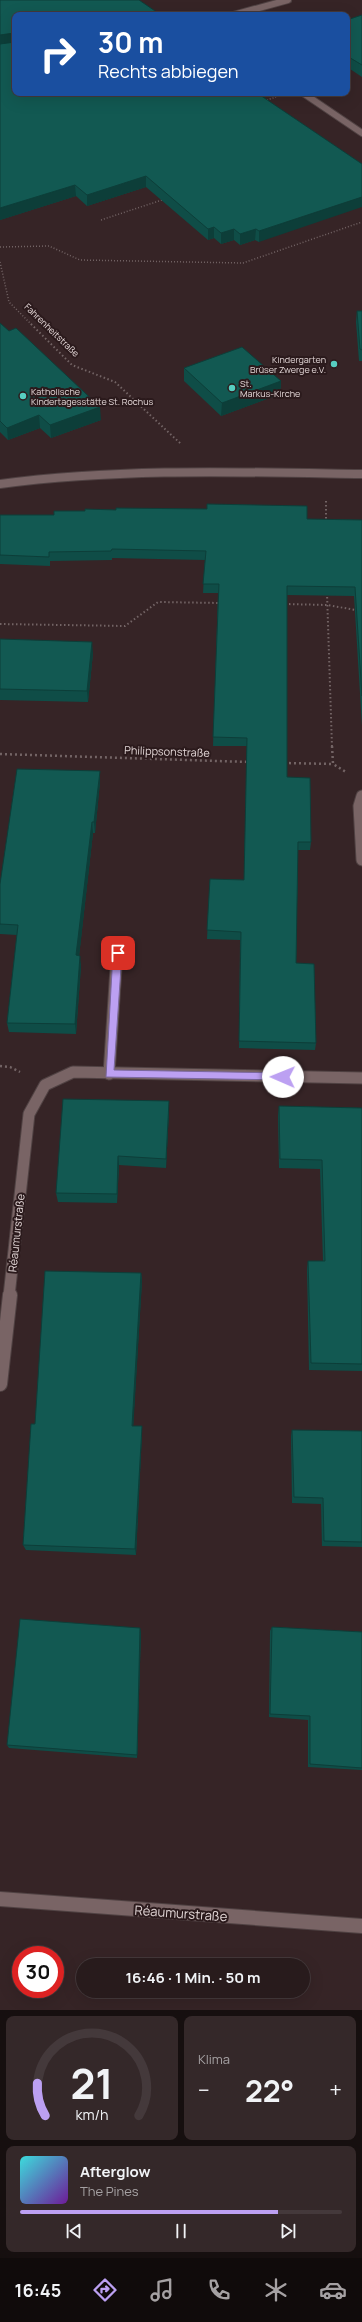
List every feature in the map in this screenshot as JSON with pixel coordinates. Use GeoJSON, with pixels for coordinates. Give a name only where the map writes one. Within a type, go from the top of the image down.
{"type":"FeatureCollection","features":[{"type":"Feature","properties":{"kind":"street"},"geometry":{"type":"LineString","coordinates":[[244,12],[288,0]]}},
{"type":"Feature","properties":{"kind":"street"},"geometry":{"type":"LineString","coordinates":[[307,96],[362,134]]}},
{"type":"Feature","properties":{"kind":"street"},"geometry":{"type":"LineString","coordinates":[[0,484],[111,473],[206,470],[362,474]]}},
{"type":"Feature","properties":{"kind":"street"},"geometry":{"type":"LineString","coordinates":[[362,796],[358,806],[362,860]]}},
{"type":"Feature","properties":{"kind":"street"},"geometry":{"type":"LineString","coordinates":[[118,953],[110,1074],[362,1078]]}},
{"type":"Feature","properties":{"kind":"street","name":"Réaumurstraße"},"geometry":{"type":"LineString","coordinates":[[0,1384],[29,1114],[45,1085],[73,1072],[110,1074]]}},
{"type":"Feature","properties":{"kind":"street","name":"Réaumurstraße"},"geometry":{"type":"LineString","coordinates":[[0,1899],[362,1926]]}},
{"type":"Feature","properties":{"kind":"path"},"geometry":{"type":"LineString","coordinates":[[262,101],[277,96]]}},
{"type":"Feature","properties":{"kind":"path"},"geometry":{"type":"LineString","coordinates":[[101,220],[168,198]]}},
{"type":"Feature","properties":{"kind":"path"},"geometry":{"type":"LineString","coordinates":[[0,247],[49,246],[80,260],[243,263],[362,222]]}},
{"type":"Feature","properties":{"kind":"path","name":"Fahrenheitstraße"},"geometry":{"type":"LineString","coordinates":[[0,262],[9,302],[72,365],[115,382],[206,470]]}},
{"type":"Feature","properties":{"kind":"path"},"geometry":{"type":"LineString","coordinates":[[323,473],[326,503],[326,526]]}},
{"type":"Feature","properties":{"kind":"path"},"geometry":{"type":"LineString","coordinates":[[319,503],[333,503]]}},
{"type":"Feature","properties":{"kind":"path"},"geometry":{"type":"LineString","coordinates":[[326,590],[333,764]]}},
{"type":"Feature","properties":{"kind":"path"},"geometry":{"type":"LineString","coordinates":[[0,624],[125,626],[158,602],[227,604]]}},
{"type":"Feature","properties":{"kind":"path"},"geometry":{"type":"LineString","coordinates":[[281,604],[327,605],[362,610]]}},
{"type":"Feature","properties":{"kind":"path","name":"Philippsonstraße"},"geometry":{"type":"LineString","coordinates":[[0,754],[254,762]]}},
{"type":"Feature","properties":{"kind":"path"},"geometry":{"type":"LineString","coordinates":[[277,763],[333,764],[350,774]]}},
{"type":"Feature","properties":{"kind":"building"},"geometry":{"type":"Polygon","coordinates":[[[0,0],[139,0],[157,12],[12,12],[12,33],[0,35],[0,0]]]}},
{"type":"Feature","properties":{"kind":"building"},"geometry":{"type":"Polygon","coordinates":[[[362,15],[362,65],[350,58],[350,19],[362,15]]]}},
{"type":"Feature","properties":{"kind":"building"},"geometry":{"type":"Polygon","coordinates":[[[12,42],[12,96],[261,96],[362,164],[362,197],[259,231],[256,229],[240,234],[234,229],[221,233],[214,227],[208,229],[146,176],[87,195],[75,185],[0,208],[0,44],[12,42]]]}},
{"type":"Feature","properties":{"kind":"building"},"geometry":{"type":"Polygon","coordinates":[[[357,311],[362,311],[362,350],[360,349],[357,311]]]}},
{"type":"Feature","properties":{"kind":"building"},"geometry":{"type":"Polygon","coordinates":[[[0,323],[9,331],[16,328],[100,407],[50,425],[39,415],[7,428],[0,421],[0,323]]]}},
{"type":"Feature","properties":{"kind":"building"},"geometry":{"type":"Polygon","coordinates":[[[242,347],[281,381],[222,403],[184,368],[242,347]]]}},
{"type":"Feature","properties":{"kind":"building"},"geometry":{"type":"Polygon","coordinates":[[[207,504],[307,506],[307,519],[362,520],[362,696],[355,587],[287,586],[287,777],[310,778],[311,842],[298,842],[296,963],[314,964],[316,1043],[239,1041],[241,932],[207,930],[210,879],[244,880],[247,738],[213,737],[219,584],[203,584],[206,551],[112,549],[111,551],[49,552],[49,557],[0,555],[0,515],[54,515],[54,511],[85,511],[85,509],[116,510],[116,508],[207,509],[207,504]]]}},
{"type":"Feature","properties":{"kind":"building"},"geometry":{"type":"Polygon","coordinates":[[[0,639],[92,642],[87,691],[0,689],[0,639]]]}},
{"type":"Feature","properties":{"kind":"building"},"geometry":{"type":"Polygon","coordinates":[[[17,769],[100,771],[94,822],[92,822],[76,955],[80,956],[75,1024],[7,1023],[18,925],[0,924],[0,884],[17,769]]]}},
{"type":"Feature","properties":{"kind":"building"},"geometry":{"type":"Polygon","coordinates":[[[63,1099],[169,1101],[166,1159],[118,1156],[117,1194],[56,1193],[63,1099]]]}},
{"type":"Feature","properties":{"kind":"building"},"geometry":{"type":"Polygon","coordinates":[[[279,1106],[362,1108],[362,1364],[311,1363],[308,1261],[325,1261],[322,1160],[280,1159],[279,1106]]]}},
{"type":"Feature","properties":{"kind":"building"},"geometry":{"type":"Polygon","coordinates":[[[45,1271],[141,1273],[132,1426],[142,1426],[135,1549],[23,1545],[31,1424],[35,1424],[45,1271]]]}},
{"type":"Feature","properties":{"kind":"building"},"geometry":{"type":"Polygon","coordinates":[[[292,1430],[362,1431],[362,1542],[324,1541],[323,1498],[294,1497],[292,1430]]]}},
{"type":"Feature","properties":{"kind":"building"},"geometry":{"type":"Polygon","coordinates":[[[20,1619],[140,1628],[137,1755],[7,1745],[20,1619]]]}},
{"type":"Feature","properties":{"kind":"building"},"geometry":{"type":"Polygon","coordinates":[[[272,1627],[362,1632],[362,1768],[310,1764],[310,1716],[270,1714],[272,1627]]]}},
{"type":"Feature","properties":{"kind":"place","name":"Kindergarten Brüser Zwerge e.V."},"geometry":{"type":"Point","coordinates":[334,364]}},
{"type":"Feature","properties":{"kind":"place","name":"St. Markus-Kirche"},"geometry":{"type":"Point","coordinates":[232,388]}},
{"type":"Feature","properties":{"kind":"place","name":"Katholische Kindertagesstätte St. Rochus"},"geometry":{"type":"Point","coordinates":[23,396]}},
{"type":"Feature","properties":{"kind":"route"},"geometry":{"type":"LineString","coordinates":[[118,953],[110,1074],[283,1077]]}}]}
